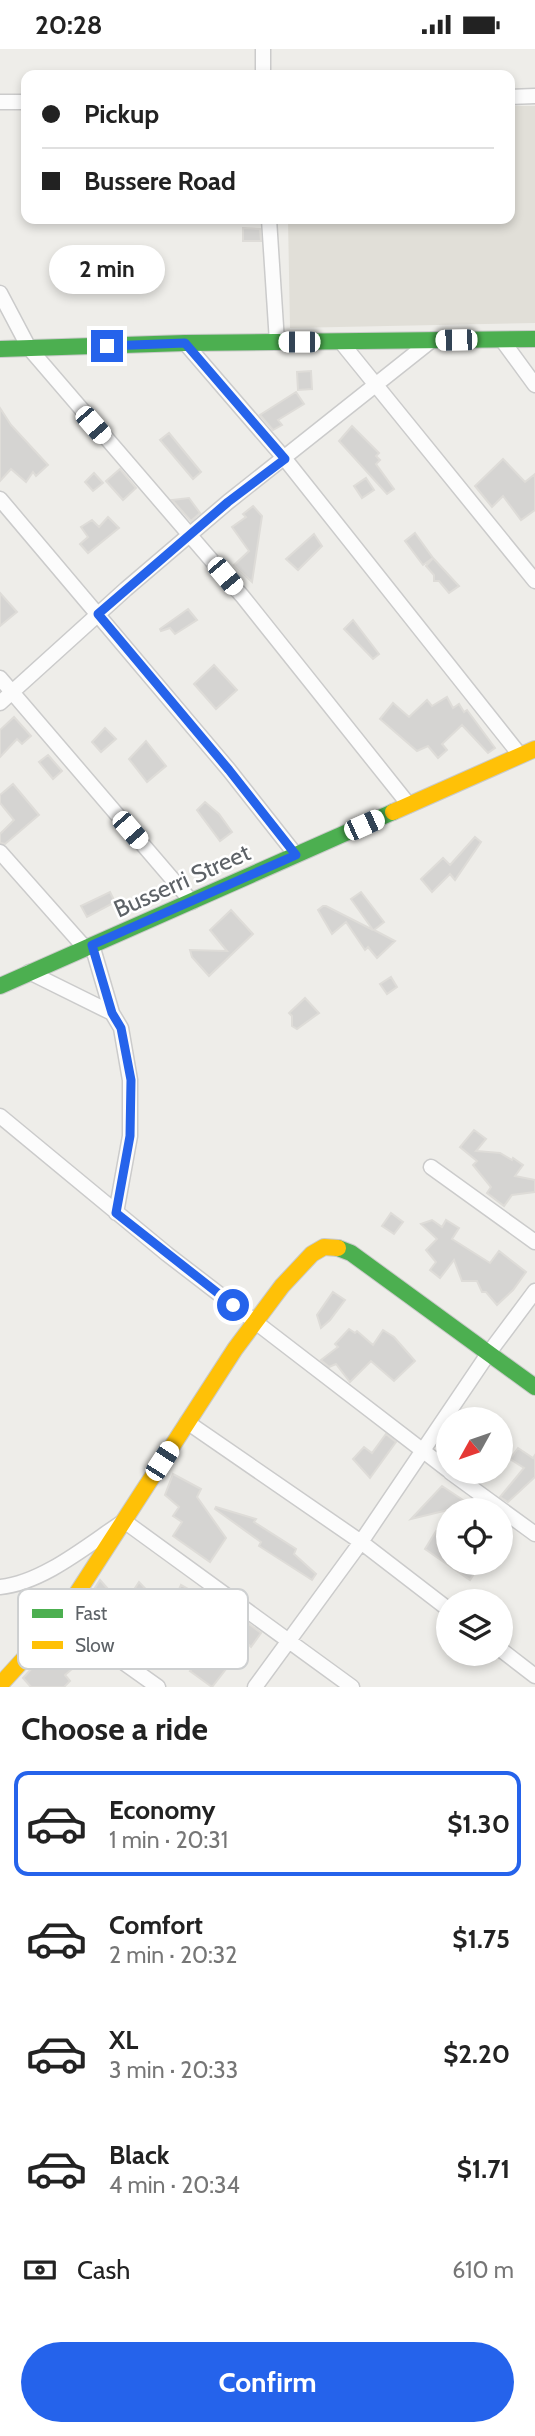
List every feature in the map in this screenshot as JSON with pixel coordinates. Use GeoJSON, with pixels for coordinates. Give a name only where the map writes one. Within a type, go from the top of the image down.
{"type":"FeatureCollection","features":[{"type":"Feature","properties":{"kind":"main road"},"geometry":{"type":"LineString","coordinates":[[0,349],[185,343],[535,339]]}},
{"type":"Feature","properties":{"kind":"main road","name":"Busserri Street"},"geometry":{"type":"LineString","coordinates":[[0,986],[528,752]]}},
{"type":"Feature","properties":{"kind":"main road"},"geometry":{"type":"LineString","coordinates":[[80,1589],[187,1422],[255,1323],[282,1286],[312,1254],[324,1247],[338,1248],[369,1265],[535,1387]]}},
{"type":"Feature","properties":{"kind":"main road"},"geometry":{"type":"LineString","coordinates":[[0,1685],[18,1665]]}},
{"type":"Feature","properties":{"kind":"street"},"geometry":{"type":"LineString","coordinates":[[263,49],[263,70]]}},
{"type":"Feature","properties":{"kind":"street"},"geometry":{"type":"LineString","coordinates":[[515,97],[535,96]]}},
{"type":"Feature","properties":{"kind":"street"},"geometry":{"type":"LineString","coordinates":[[0,102],[21,102]]}},
{"type":"Feature","properties":{"kind":"street"},"geometry":{"type":"LineString","coordinates":[[270,224],[277,342]]}},
{"type":"Feature","properties":{"kind":"street"},"geometry":{"type":"LineString","coordinates":[[0,293],[29,348],[243,597],[409,805]]}},
{"type":"Feature","properties":{"kind":"street"},"geometry":{"type":"LineString","coordinates":[[502,339],[535,385]]}},
{"type":"Feature","properties":{"kind":"street"},"geometry":{"type":"LineString","coordinates":[[0,703],[228,502],[432,340]]}},
{"type":"Feature","properties":{"kind":"street"},"geometry":{"type":"LineString","coordinates":[[341,342],[535,581]]}},
{"type":"Feature","properties":{"kind":"street"},"geometry":{"type":"LineString","coordinates":[[185,343],[528,752]]}},
{"type":"Feature","properties":{"kind":"street"},"geometry":{"type":"LineString","coordinates":[[0,499],[229,770],[296,855]]}},
{"type":"Feature","properties":{"kind":"street"},"geometry":{"type":"LineString","coordinates":[[0,678],[192,902]]}},
{"type":"Feature","properties":{"kind":"street"},"geometry":{"type":"LineString","coordinates":[[0,852],[89,947],[112,1013],[121,1028],[131,1080],[130,1136],[116,1213]]}},
{"type":"Feature","properties":{"kind":"street"},"geometry":{"type":"LineString","coordinates":[[29,972],[112,1013]]}},
{"type":"Feature","properties":{"kind":"street"},"geometry":{"type":"LineString","coordinates":[[0,1116],[116,1213],[436,1462]]}},
{"type":"Feature","properties":{"kind":"street"},"geometry":{"type":"LineString","coordinates":[[431,1167],[535,1242]]}},
{"type":"Feature","properties":{"kind":"street"},"geometry":{"type":"LineString","coordinates":[[255,1687],[361,1542],[488,1354],[535,1291]]}},
{"type":"Feature","properties":{"kind":"street"},"geometry":{"type":"LineString","coordinates":[[187,1422],[361,1542],[436,1600]]}},
{"type":"Feature","properties":{"kind":"street"},"geometry":{"type":"LineString","coordinates":[[467,1484],[535,1534]]}},
{"type":"Feature","properties":{"kind":"street"},"geometry":{"type":"LineString","coordinates":[[0,1587],[12,1586],[58,1565],[124,1521],[218,1589]]}},
{"type":"Feature","properties":{"kind":"street"},"geometry":{"type":"LineString","coordinates":[[248,1611],[352,1687]]}},
{"type":"Feature","properties":{"kind":"street"},"geometry":{"type":"LineString","coordinates":[[513,1660],[535,1678],[530,1687]]}},
{"type":"Feature","properties":{"kind":"street"},"geometry":{"type":"LineString","coordinates":[[133,1669],[158,1687]]}},
{"type":"Feature","properties":{"kind":"shaded area"},"geometry":{"type":"Polygon","coordinates":[[[515,106],[535,106],[535,323],[290,328],[288,224],[515,224],[515,106]]]}},
{"type":"Feature","properties":{"kind":"building"},"geometry":{"type":"Polygon","coordinates":[[[243,228],[260,229],[261,241],[243,241],[243,228]]]}},
{"type":"Feature","properties":{"kind":"building"},"geometry":{"type":"Polygon","coordinates":[[[311,371],[312,389],[298,390],[297,372],[311,371]]]}},
{"type":"Feature","properties":{"kind":"building"},"geometry":{"type":"Polygon","coordinates":[[[296,392],[304,404],[278,420],[282,425],[273,430],[260,415],[296,392]]]}},
{"type":"Feature","properties":{"kind":"building"},"geometry":{"type":"Polygon","coordinates":[[[0,408],[11,425],[48,465],[36,476],[33,472],[26,482],[11,469],[0,481],[0,408]]]}},
{"type":"Feature","properties":{"kind":"building"},"geometry":{"type":"Polygon","coordinates":[[[352,426],[379,453],[376,456],[380,460],[376,464],[394,489],[387,494],[339,441],[352,426]]]}},
{"type":"Feature","properties":{"kind":"building"},"geometry":{"type":"Polygon","coordinates":[[[169,433],[201,472],[193,479],[160,440],[169,433]]]}},
{"type":"Feature","properties":{"kind":"building"},"geometry":{"type":"Polygon","coordinates":[[[503,459],[525,482],[535,474],[535,510],[521,520],[503,496],[492,507],[475,486],[503,459]]]}},
{"type":"Feature","properties":{"kind":"building"},"geometry":{"type":"Polygon","coordinates":[[[120,469],[136,488],[123,500],[106,481],[120,469]]]}},
{"type":"Feature","properties":{"kind":"building"},"geometry":{"type":"Polygon","coordinates":[[[94,473],[103,483],[93,491],[85,482],[94,473]]]}},
{"type":"Feature","properties":{"kind":"building"},"geometry":{"type":"Polygon","coordinates":[[[366,478],[374,490],[362,498],[354,486],[366,478]]]}},
{"type":"Feature","properties":{"kind":"building"},"geometry":{"type":"Polygon","coordinates":[[[189,498],[200,513],[191,521],[172,500],[189,498]]]}},
{"type":"Feature","properties":{"kind":"building"},"geometry":{"type":"Polygon","coordinates":[[[253,506],[262,516],[252,582],[234,565],[249,551],[232,527],[246,517],[243,514],[253,506]]]}},
{"type":"Feature","properties":{"kind":"building"},"geometry":{"type":"Polygon","coordinates":[[[108,517],[119,528],[88,553],[80,544],[88,537],[81,527],[92,520],[99,527],[108,517]]]}},
{"type":"Feature","properties":{"kind":"building"},"geometry":{"type":"Polygon","coordinates":[[[415,533],[433,558],[423,565],[405,541],[415,533]]]}},
{"type":"Feature","properties":{"kind":"building"},"geometry":{"type":"Polygon","coordinates":[[[314,534],[322,546],[298,570],[286,559],[314,534]]]}},
{"type":"Feature","properties":{"kind":"building"},"geometry":{"type":"Polygon","coordinates":[[[433,558],[459,586],[449,593],[439,581],[434,581],[434,575],[426,566],[433,558]]]}},
{"type":"Feature","properties":{"kind":"building"},"geometry":{"type":"Polygon","coordinates":[[[0,593],[17,612],[0,626],[0,593]]]}},
{"type":"Feature","properties":{"kind":"building"},"geometry":{"type":"Polygon","coordinates":[[[188,609],[197,620],[175,634],[170,628],[161,631],[160,629],[188,609]]]}},
{"type":"Feature","properties":{"kind":"building"},"geometry":{"type":"Polygon","coordinates":[[[353,620],[379,654],[373,659],[344,629],[353,620]]]}},
{"type":"Feature","properties":{"kind":"building"},"geometry":{"type":"Polygon","coordinates":[[[214,665],[237,690],[216,709],[194,684],[214,665]]]}},
{"type":"Feature","properties":{"kind":"building"},"geometry":{"type":"Polygon","coordinates":[[[447,697],[453,708],[459,704],[464,712],[467,710],[495,748],[488,753],[462,725],[442,744],[447,750],[438,758],[428,746],[417,751],[380,719],[393,703],[409,717],[427,700],[432,706],[447,697]]]}},
{"type":"Feature","properties":{"kind":"building"},"geometry":{"type":"Polygon","coordinates":[[[14,717],[31,736],[22,744],[17,739],[0,757],[0,730],[14,717]]]}},
{"type":"Feature","properties":{"kind":"building"},"geometry":{"type":"Polygon","coordinates":[[[105,728],[116,739],[101,752],[92,742],[105,728]]]}},
{"type":"Feature","properties":{"kind":"building"},"geometry":{"type":"Polygon","coordinates":[[[146,741],[166,766],[147,782],[129,759],[146,741]]]}},
{"type":"Feature","properties":{"kind":"building"},"geometry":{"type":"Polygon","coordinates":[[[48,755],[62,771],[53,779],[39,762],[48,755]]]}},
{"type":"Feature","properties":{"kind":"building"},"geometry":{"type":"Polygon","coordinates":[[[13,784],[39,815],[5,844],[0,843],[0,834],[14,820],[0,803],[0,795],[13,784]]]}},
{"type":"Feature","properties":{"kind":"building"},"geometry":{"type":"Polygon","coordinates":[[[205,802],[219,814],[232,832],[220,841],[197,810],[205,802]]]}},
{"type":"Feature","properties":{"kind":"building"},"geometry":{"type":"Polygon","coordinates":[[[475,837],[481,842],[455,880],[450,874],[432,892],[421,879],[443,858],[450,865],[475,837]]]}},
{"type":"Feature","properties":{"kind":"building"},"geometry":{"type":"Polygon","coordinates":[[[110,892],[115,902],[87,917],[81,906],[110,892]]]}},
{"type":"Feature","properties":{"kind":"building"},"geometry":{"type":"Polygon","coordinates":[[[361,892],[384,922],[374,930],[395,941],[377,958],[368,947],[365,950],[346,922],[332,934],[318,910],[326,906],[373,930],[351,899],[361,892]]]}},
{"type":"Feature","properties":{"kind":"building"},"geometry":{"type":"Polygon","coordinates":[[[231,910],[253,934],[209,976],[192,957],[190,950],[227,951],[210,930],[231,910]]]}},
{"type":"Feature","properties":{"kind":"building"},"geometry":{"type":"Polygon","coordinates":[[[391,977],[397,987],[387,994],[380,984],[391,977]]]}},
{"type":"Feature","properties":{"kind":"building"},"geometry":{"type":"Polygon","coordinates":[[[305,998],[319,1013],[297,1029],[292,1026],[292,1016],[289,1013],[305,998]]]}},
{"type":"Feature","properties":{"kind":"building"},"geometry":{"type":"Polygon","coordinates":[[[474,1130],[486,1139],[476,1151],[500,1153],[512,1160],[513,1158],[523,1165],[515,1176],[535,1180],[535,1192],[512,1195],[504,1206],[487,1193],[491,1187],[473,1165],[477,1161],[460,1147],[474,1130]]]}},
{"type":"Feature","properties":{"kind":"building"},"geometry":{"type":"Polygon","coordinates":[[[391,1213],[403,1222],[394,1234],[382,1226],[391,1213]]]}},
{"type":"Feature","properties":{"kind":"building"},"geometry":{"type":"Polygon","coordinates":[[[432,1220],[442,1227],[446,1220],[459,1228],[452,1239],[490,1263],[499,1251],[526,1272],[513,1290],[497,1305],[486,1292],[482,1292],[477,1281],[462,1281],[454,1260],[440,1278],[430,1270],[436,1262],[426,1250],[437,1239],[421,1224],[432,1220]]]}},
{"type":"Feature","properties":{"kind":"building"},"geometry":{"type":"Polygon","coordinates":[[[333,1292],[345,1300],[321,1328],[317,1315],[333,1292]]]}},
{"type":"Feature","properties":{"kind":"building"},"geometry":{"type":"Polygon","coordinates":[[[349,1329],[355,1333],[357,1331],[373,1345],[383,1330],[394,1337],[415,1361],[394,1381],[371,1361],[350,1382],[336,1364],[329,1367],[321,1360],[338,1347],[335,1344],[349,1329]]]}},
{"type":"Feature","properties":{"kind":"building"},"geometry":{"type":"Polygon","coordinates":[[[386,1434],[396,1442],[370,1478],[353,1459],[364,1447],[372,1453],[386,1434]]]}},
{"type":"Feature","properties":{"kind":"building"},"geometry":{"type":"Polygon","coordinates":[[[518,1448],[533,1458],[535,1455],[535,1477],[512,1498],[502,1498],[524,1468],[513,1461],[513,1455],[518,1448]]]}},
{"type":"Feature","properties":{"kind":"building"},"geometry":{"type":"Polygon","coordinates":[[[173,1474],[201,1489],[197,1497],[226,1538],[210,1562],[173,1536],[182,1522],[173,1516],[179,1507],[165,1495],[173,1474]]]}},
{"type":"Feature","properties":{"kind":"building"},"geometry":{"type":"Polygon","coordinates":[[[442,1486],[460,1498],[436,1498],[436,1513],[411,1519],[442,1486]]]}},
{"type":"Feature","properties":{"kind":"building"},"geometry":{"type":"Polygon","coordinates":[[[216,1507],[256,1519],[254,1522],[296,1549],[294,1554],[316,1574],[312,1580],[259,1546],[261,1542],[215,1509],[216,1507]]]}},
{"type":"Feature","properties":{"kind":"building"},"geometry":{"type":"Polygon","coordinates":[[[436,1531],[436,1557],[425,1549],[436,1531]]]}},
{"type":"Feature","properties":{"kind":"building"},"geometry":{"type":"Polygon","coordinates":[[[100,1580],[108,1589],[94,1589],[100,1580]]]}},
{"type":"Feature","properties":{"kind":"building"},"geometry":{"type":"Polygon","coordinates":[[[139,1582],[146,1589],[134,1589],[139,1582]]]}},
{"type":"Feature","properties":{"kind":"building"},"geometry":{"type":"Polygon","coordinates":[[[248,1625],[261,1633],[251,1647],[248,1644],[248,1625]]]}},
{"type":"Feature","properties":{"kind":"building"},"geometry":{"type":"Polygon","coordinates":[[[31,1669],[72,1669],[65,1675],[70,1681],[64,1687],[31,1687],[23,1678],[31,1669]]]}},
{"type":"Feature","properties":{"kind":"building"},"geometry":{"type":"Polygon","coordinates":[[[192,1669],[226,1669],[212,1687],[190,1671],[192,1669]]]}},
{"type":"Feature","properties":{"kind":"traffic: fast"},"geometry":{"type":"LineString","coordinates":[[0,349],[185,343],[535,339]]}},
{"type":"Feature","properties":{"kind":"traffic: fast"},"geometry":{"type":"LineString","coordinates":[[0,986],[393,812]]}},
{"type":"Feature","properties":{"kind":"traffic: fast"},"geometry":{"type":"LineString","coordinates":[[338,1248],[351,1253],[535,1387]]}},
{"type":"Feature","properties":{"kind":"traffic: slow"},"geometry":{"type":"LineString","coordinates":[[393,812],[535,749]]}},
{"type":"Feature","properties":{"kind":"traffic: slow"},"geometry":{"type":"LineString","coordinates":[[80,1589],[235,1349],[282,1286],[312,1254],[324,1247],[338,1248]]}},
{"type":"Feature","properties":{"kind":"traffic: slow"},"geometry":{"type":"LineString","coordinates":[[0,1685],[18,1665]]}},
{"type":"Feature","properties":{"kind":"route"},"geometry":{"type":"LineString","coordinates":[[107,346],[185,343],[285,459],[228,502],[98,614],[229,770],[296,855],[92,945],[112,1013],[121,1028],[131,1080],[130,1136],[116,1213],[233,1305]]}}]}
